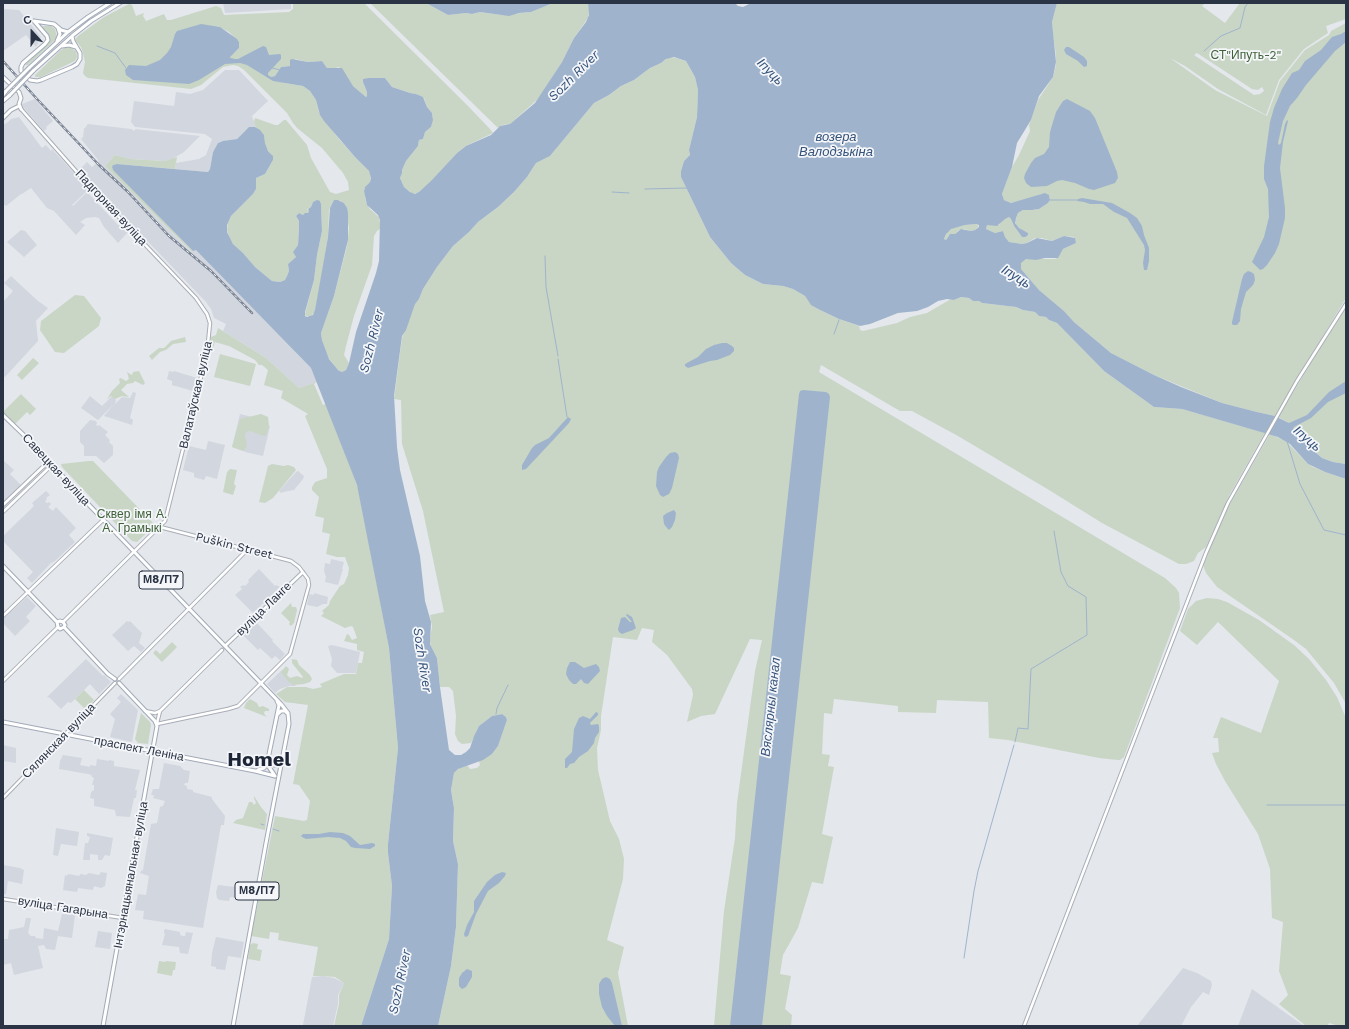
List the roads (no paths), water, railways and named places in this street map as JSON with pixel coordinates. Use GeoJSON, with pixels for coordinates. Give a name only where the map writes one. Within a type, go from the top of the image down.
{"type":"FeatureCollection","features":[{"type":"Feature","properties":{"kind":"main road"},"geometry":{"type":"LineString","coordinates":[[3,95],[68,32],[110,3]]}},
{"type":"Feature","properties":{"kind":"main road"},"geometry":{"type":"LineString","coordinates":[[3,102],[60,46],[91,21],[120,3]]}},
{"type":"Feature","properties":{"kind":"main road"},"geometry":{"type":"LineString","coordinates":[[68,32],[63,32],[56,25],[51,23],[34,21],[47,36],[48,41],[23,63],[21,71],[33,81],[41,80],[74,66],[78,63],[80,55],[73,42],[72,36]]}},
{"type":"Feature","properties":{"kind":"main road"},"geometry":{"type":"LineString","coordinates":[[56,43],[60,34],[58,28]]}},
{"type":"Feature","properties":{"kind":"main road"},"geometry":{"type":"LineString","coordinates":[[60,46],[69,45],[77,48]]}},
{"type":"Feature","properties":{"kind":"main road"},"geometry":{"type":"LineString","coordinates":[[3,77],[20,92],[21,98],[20,108],[11,110],[3,118]]}},
{"type":"Feature","properties":{"kind":"main road","name":"Савецкая вуліца"},"geometry":{"type":"LineString","coordinates":[[3,415],[49,461],[224,648]]}},
{"type":"Feature","properties":{"kind":"main road"},"geometry":{"type":"LineString","coordinates":[[3,566],[57,622],[58,627],[62,629],[64,627]]}},
{"type":"Feature","properties":{"kind":"main road"},"geometry":{"type":"LineString","coordinates":[[57,622],[63,622],[65,625],[64,627],[83,648],[156,722]]}},
{"type":"Feature","properties":{"kind":"main road","name":"М8/П7"},"geometry":{"type":"LineString","coordinates":[[224,648],[275,698],[288,713],[289,724],[233,1026]]}},
{"type":"Feature","properties":{"kind":"main road"},"geometry":{"type":"LineString","coordinates":[[255,770],[262,770],[268,764],[279,706],[275,698]]}},
{"type":"Feature","properties":{"kind":"main road"},"geometry":{"type":"LineString","coordinates":[[277,714],[281,711],[288,713]]}},
{"type":"Feature","properties":{"kind":"main road","name":"праспект Леніна"},"geometry":{"type":"LineString","coordinates":[[3,722],[255,770],[275,776]]}},
{"type":"Feature","properties":{"kind":"main road","name":"Інтэрнацыянальная вуліца"},"geometry":{"type":"LineString","coordinates":[[103,1026],[153,751],[156,722]]}},
{"type":"Feature","properties":{"kind":"main road"},"geometry":{"type":"LineString","coordinates":[[269,757],[270,762],[274,765],[280,763],[282,760]]}},
{"type":"Feature","properties":{"kind":"main road"},"geometry":{"type":"LineString","coordinates":[[268,764],[278,780]]}},
{"type":"Feature","properties":{"kind":"main road"},"geometry":{"type":"LineString","coordinates":[[262,772],[280,770]]}},
{"type":"Feature","properties":{"kind":"street","name":"Падгорная вуліца"},"geometry":{"type":"LineString","coordinates":[[20,108],[91,188],[202,305]]}},
{"type":"Feature","properties":{"kind":"street"},"geometry":{"type":"LineString","coordinates":[[1024,1026],[1206,553],[1228,503],[1287,398],[1346,304]]}},
{"type":"Feature","properties":{"kind":"street","name":"Валатаўская вуліца"},"geometry":{"type":"LineString","coordinates":[[63,622],[160,527],[166,518],[207,354],[210,323],[202,305]]}},
{"type":"Feature","properties":{"kind":"street"},"geometry":{"type":"LineString","coordinates":[[8,507],[4,505],[49,461]]}},
{"type":"Feature","properties":{"kind":"street"},"geometry":{"type":"LineString","coordinates":[[44,465],[47,469]]}},
{"type":"Feature","properties":{"kind":"street"},"geometry":{"type":"LineString","coordinates":[[3,512],[52,465]]}},
{"type":"Feature","properties":{"kind":"street"},"geometry":{"type":"LineString","coordinates":[[166,518],[169,529]]}},
{"type":"Feature","properties":{"kind":"street"},"geometry":{"type":"LineString","coordinates":[[3,616],[103,520]]}},
{"type":"Feature","properties":{"kind":"street","name":"Puškin Street"},"geometry":{"type":"LineString","coordinates":[[160,527],[291,561],[297,564],[303,572]]}},
{"type":"Feature","properties":{"kind":"street","name":"Сялянская вуліца"},"geometry":{"type":"LineString","coordinates":[[3,798],[247,549]]}},
{"type":"Feature","properties":{"kind":"street"},"geometry":{"type":"LineString","coordinates":[[156,722],[236,707],[261,684],[290,654],[309,584],[308,579],[303,572]]}},
{"type":"Feature","properties":{"kind":"street","name":"вуліца Ланге"},"geometry":{"type":"LineString","coordinates":[[160,711],[303,572]]}},
{"type":"Feature","properties":{"kind":"street"},"geometry":{"type":"LineString","coordinates":[[3,681],[58,627]]}},
{"type":"Feature","properties":{"kind":"street"},"geometry":{"type":"LineString","coordinates":[[145,710],[155,713],[160,711]]}},
{"type":"Feature","properties":{"kind":"street"},"geometry":{"type":"LineString","coordinates":[[156,722],[160,711]]}},
{"type":"Feature","properties":{"kind":"street"},"geometry":{"type":"LineString","coordinates":[[155,713],[156,722]]}},
{"type":"Feature","properties":{"kind":"street","name":"вуліца Гагарына"},"geometry":{"type":"LineString","coordinates":[[3,899],[123,918]]}},
{"type":"Feature","properties":{"kind":"water"},"geometry":{"type":"Polygon","coordinates":[[[426,3],[553,3],[531,12],[509,16],[480,12],[472,14],[466,13],[448,15],[426,3]]]}},
{"type":"Feature","properties":{"kind":"water"},"geometry":{"type":"Polygon","coordinates":[[[588,3],[735,3],[738,6],[743,7],[751,3],[1057,3],[1052,22],[1056,62],[1053,77],[1039,96],[1031,120],[1017,143],[1012,167],[1002,194],[1004,200],[1011,203],[1045,193],[1049,195],[1050,200],[1039,209],[1023,210],[1018,213],[1015,223],[1019,228],[1028,233],[1026,237],[1022,237],[1009,217],[997,226],[987,225],[986,229],[995,233],[1003,231],[1009,242],[1022,244],[1037,238],[1052,241],[1064,236],[1075,238],[1076,243],[1063,249],[1058,258],[1036,260],[1026,259],[1021,263],[1021,269],[1039,290],[1111,353],[1181,387],[1222,403],[1275,416],[1289,423],[1307,415],[1329,392],[1346,381],[1346,393],[1328,402],[1311,418],[1294,427],[1293,430],[1299,438],[1322,458],[1333,462],[1346,464],[1346,479],[1308,464],[1290,444],[1278,437],[1182,409],[1154,407],[1104,371],[1057,323],[1046,317],[1039,316],[1035,312],[1016,307],[982,303],[979,301],[973,301],[969,298],[961,297],[954,300],[947,299],[938,301],[917,311],[898,313],[870,324],[860,326],[839,319],[818,309],[811,305],[805,296],[793,289],[783,286],[763,284],[745,275],[731,263],[710,237],[681,177],[684,161],[690,155],[689,150],[697,117],[698,90],[695,77],[686,61],[674,57],[666,59],[650,68],[634,80],[621,86],[609,95],[594,103],[550,156],[536,163],[527,177],[514,192],[498,207],[478,222],[453,246],[423,289],[415,304],[406,330],[402,336],[394,396],[397,447],[400,470],[420,556],[425,601],[431,622],[430,644],[437,658],[449,750],[455,755],[461,755],[466,752],[470,748],[479,726],[492,716],[502,714],[507,720],[498,746],[492,754],[483,760],[458,769],[454,773],[451,790],[454,808],[453,841],[458,864],[456,927],[451,966],[438,1026],[361,1026],[389,939],[392,886],[388,844],[398,748],[389,648],[357,485],[311,368],[196,250],[193,251],[113,170],[112,167],[113,165],[117,164],[208,172],[210,169],[213,152],[218,143],[237,139],[249,127],[255,127],[260,130],[264,135],[265,143],[268,151],[273,156],[273,160],[265,174],[256,178],[256,189],[253,194],[231,216],[227,225],[227,232],[233,244],[255,267],[272,281],[280,282],[285,280],[289,271],[288,264],[296,257],[293,252],[298,245],[299,221],[296,216],[299,213],[303,215],[308,213],[308,209],[311,207],[313,202],[317,200],[320,201],[322,231],[314,280],[305,312],[305,316],[307,317],[313,315],[315,310],[328,237],[330,208],[334,200],[344,203],[348,213],[348,240],[334,296],[321,333],[329,359],[338,370],[342,372],[346,370],[349,363],[356,332],[379,261],[380,220],[378,215],[367,205],[364,191],[371,178],[369,171],[324,121],[320,115],[316,100],[310,91],[303,86],[273,81],[247,65],[240,63],[225,64],[199,80],[189,84],[133,80],[126,75],[125,70],[129,65],[146,66],[160,60],[171,47],[177,31],[201,24],[220,27],[237,39],[239,42],[239,48],[230,57],[230,59],[238,59],[263,46],[266,47],[269,55],[280,54],[281,59],[268,73],[271,77],[275,76],[281,67],[290,66],[290,60],[292,59],[308,62],[322,61],[327,68],[342,68],[353,86],[366,97],[367,92],[363,79],[385,78],[392,87],[423,97],[427,107],[432,113],[433,120],[431,127],[425,132],[423,139],[419,140],[418,146],[406,161],[400,178],[404,187],[415,194],[431,181],[457,153],[466,146],[491,135],[500,126],[510,124],[535,103],[562,62],[574,38],[586,22],[589,15],[588,3]],[[965,225],[951,229],[946,234],[944,239],[946,240],[950,234],[955,234],[961,229],[971,231],[975,230],[979,227],[979,225],[965,225]]]}},
{"type":"Feature","properties":{"kind":"water"},"geometry":{"type":"Polygon","coordinates":[[[1346,31],[1346,42],[1335,51],[1306,85],[1290,106],[1283,121],[1278,143],[1279,145],[1281,143],[1287,120],[1280,168],[1285,218],[1279,244],[1275,253],[1267,265],[1260,270],[1252,262],[1264,237],[1269,217],[1268,189],[1264,179],[1264,166],[1270,122],[1274,108],[1282,89],[1292,73],[1299,70],[1305,61],[1321,50],[1332,37],[1346,31]]]}},
{"type":"Feature","properties":{"kind":"water"},"geometry":{"type":"Polygon","coordinates":[[[1066,47],[1069,47],[1084,57],[1087,61],[1087,66],[1084,67],[1078,61],[1066,54],[1064,50],[1066,47]]]}},
{"type":"Feature","properties":{"kind":"water"},"geometry":{"type":"Polygon","coordinates":[[[1067,99],[1090,111],[1095,118],[1117,172],[1118,178],[1115,183],[1094,190],[1062,180],[1047,186],[1031,187],[1026,183],[1024,178],[1025,174],[1031,163],[1035,158],[1044,154],[1049,147],[1050,132],[1056,112],[1063,101],[1067,99]]]}},
{"type":"Feature","properties":{"kind":"water"},"geometry":{"type":"Polygon","coordinates":[[[1082,198],[1112,203],[1137,218],[1142,226],[1149,248],[1147,270],[1144,270],[1143,263],[1145,250],[1144,245],[1127,218],[1114,212],[1103,204],[1090,204],[1077,201],[1078,199],[1082,198]]]}},
{"type":"Feature","properties":{"kind":"water"},"geometry":{"type":"Polygon","coordinates":[[[1248,271],[1254,274],[1255,280],[1253,285],[1246,292],[1241,309],[1240,321],[1237,325],[1233,325],[1232,322],[1242,279],[1244,274],[1248,271]]]}},
{"type":"Feature","properties":{"kind":"water"},"geometry":{"type":"Polygon","coordinates":[[[722,343],[727,343],[734,348],[734,351],[730,355],[688,368],[685,366],[685,364],[698,357],[706,349],[722,343]]]}},
{"type":"Feature","properties":{"kind":"water","name":"Вяслярны канал"},"geometry":{"type":"Polygon","coordinates":[[[800,391],[826,392],[830,397],[762,1026],[730,1026],[799,394],[800,391]]]}},
{"type":"Feature","properties":{"kind":"water"},"geometry":{"type":"Polygon","coordinates":[[[568,417],[571,419],[569,423],[526,469],[522,470],[522,465],[532,448],[549,438],[568,417]]]}},
{"type":"Feature","properties":{"kind":"water"},"geometry":{"type":"Polygon","coordinates":[[[675,452],[678,454],[679,458],[672,488],[669,494],[663,497],[660,495],[656,486],[657,472],[666,457],[670,453],[675,452]]]}},
{"type":"Feature","properties":{"kind":"water"},"geometry":{"type":"Polygon","coordinates":[[[674,510],[676,513],[675,520],[669,530],[664,524],[663,516],[674,510]]]}},
{"type":"Feature","properties":{"kind":"water"},"geometry":{"type":"Polygon","coordinates":[[[627,614],[632,617],[636,628],[622,634],[618,629],[621,618],[625,617],[632,622],[626,615],[627,614]]]}},
{"type":"Feature","properties":{"kind":"water"},"geometry":{"type":"Polygon","coordinates":[[[570,662],[575,662],[584,668],[596,664],[600,671],[588,684],[584,683],[581,679],[576,684],[573,684],[566,674],[570,662]]]}},
{"type":"Feature","properties":{"kind":"water"},"geometry":{"type":"Polygon","coordinates":[[[596,712],[598,715],[590,723],[591,725],[598,724],[599,726],[599,732],[594,743],[588,751],[579,757],[574,763],[565,768],[565,759],[572,752],[574,729],[579,718],[583,716],[590,719],[596,712]]]}},
{"type":"Feature","properties":{"kind":"water"},"geometry":{"type":"Polygon","coordinates":[[[330,832],[343,833],[350,836],[360,845],[372,843],[375,844],[375,846],[370,849],[355,848],[351,847],[346,841],[340,838],[328,837],[306,839],[301,836],[303,834],[330,832]]]}},
{"type":"Feature","properties":{"kind":"water"},"geometry":{"type":"Polygon","coordinates":[[[502,872],[506,873],[505,876],[499,883],[488,891],[476,914],[468,936],[465,937],[464,934],[467,925],[474,912],[474,901],[487,882],[495,875],[502,872]]]}},
{"type":"Feature","properties":{"kind":"water"},"geometry":{"type":"Polygon","coordinates":[[[467,969],[472,971],[472,977],[466,987],[462,989],[459,986],[459,978],[467,969]]]}},
{"type":"Feature","properties":{"kind":"water"},"geometry":{"type":"Polygon","coordinates":[[[606,977],[610,979],[612,983],[622,1026],[615,1026],[602,1007],[599,994],[599,984],[602,979],[606,977]]]}},
{"type":"Feature","properties":{"kind":"waterway"},"geometry":{"type":"LineString","coordinates":[[1204,51],[1221,36],[1240,28],[1245,7],[1248,3]]}},
{"type":"Feature","properties":{"kind":"waterway"},"geometry":{"type":"LineString","coordinates":[[97,46],[115,53],[126,68]]}},
{"type":"Feature","properties":{"kind":"waterway"},"geometry":{"type":"LineString","coordinates":[[229,58],[237,60]]}},
{"type":"Feature","properties":{"kind":"waterway"},"geometry":{"type":"LineString","coordinates":[[272,68],[280,70]]}},
{"type":"Feature","properties":{"kind":"waterway"},"geometry":{"type":"LineString","coordinates":[[645,189],[687,188]]}},
{"type":"Feature","properties":{"kind":"waterway"},"geometry":{"type":"LineString","coordinates":[[612,192],[629,193]]}},
{"type":"Feature","properties":{"kind":"waterway"},"geometry":{"type":"LineString","coordinates":[[1050,200],[1077,200]]}},
{"type":"Feature","properties":{"kind":"waterway"},"geometry":{"type":"LineString","coordinates":[[545,256],[546,287],[558,356]]}},
{"type":"Feature","properties":{"kind":"waterway"},"geometry":{"type":"LineString","coordinates":[[834,334],[839,320]]}},
{"type":"Feature","properties":{"kind":"waterway"},"geometry":{"type":"LineString","coordinates":[[558,359],[567,417]]}},
{"type":"Feature","properties":{"kind":"waterway"},"geometry":{"type":"LineString","coordinates":[[1287,441],[1300,484],[1324,530],[1346,535]]}},
{"type":"Feature","properties":{"kind":"waterway"},"geometry":{"type":"LineString","coordinates":[[1015,742],[1018,728],[1028,729],[1031,669],[1087,635],[1086,597],[1068,586],[1061,572],[1054,531]]}},
{"type":"Feature","properties":{"kind":"waterway"},"geometry":{"type":"LineString","coordinates":[[496,714],[497,708],[508,685]]}},
{"type":"Feature","properties":{"kind":"waterway"},"geometry":{"type":"LineString","coordinates":[[964,958],[978,871],[1014,745]]}},
{"type":"Feature","properties":{"kind":"waterway"},"geometry":{"type":"LineString","coordinates":[[1267,805],[1346,805]]}},
{"type":"Feature","properties":{"kind":"waterway"},"geometry":{"type":"LineString","coordinates":[[273,829],[279,831]]}},
{"type":"Feature","properties":{"kind":"railway"},"geometry":{"type":"LineString","coordinates":[[3,61],[99,165],[127,191],[169,236],[211,271],[252,313]]}},
{"type":"Feature","properties":{"kind":"district","name":"Homel"},"geometry":{"type":"Point","coordinates":[259,760]}},
{"type":"Feature","properties":{"kind":"park label","name":"СТ\"Ипуть-2\""},"geometry":{"type":"Point","coordinates":[1246,55]}},
{"type":"Feature","properties":{"kind":"park label","name":"Сквер імя А. А. Грамыкі"},"geometry":{"type":"Point","coordinates":[132,521]}},
{"type":"Feature","properties":{"kind":"water label","name":"Іпуць"},"geometry":{"type":"Point","coordinates":[770,72]}},
{"type":"Feature","properties":{"kind":"water label","name":"Sozh River"},"geometry":{"type":"Point","coordinates":[574,76]}},
{"type":"Feature","properties":{"kind":"water label","name":"возера Валодзькіна"},"geometry":{"type":"Point","coordinates":[836,144]}},
{"type":"Feature","properties":{"kind":"water label","name":"Іпуць"},"geometry":{"type":"Point","coordinates":[1016,277]}},
{"type":"Feature","properties":{"kind":"water label","name":"Sozh River"},"geometry":{"type":"Point","coordinates":[372,341]}},
{"type":"Feature","properties":{"kind":"water label","name":"Іпуць"},"geometry":{"type":"Point","coordinates":[1307,439]}},
{"type":"Feature","properties":{"kind":"water label","name":"Sozh River"},"geometry":{"type":"Point","coordinates":[422,660]}},
{"type":"Feature","properties":{"kind":"water label","name":"Sozh River"},"geometry":{"type":"Point","coordinates":[400,982]}}]}
